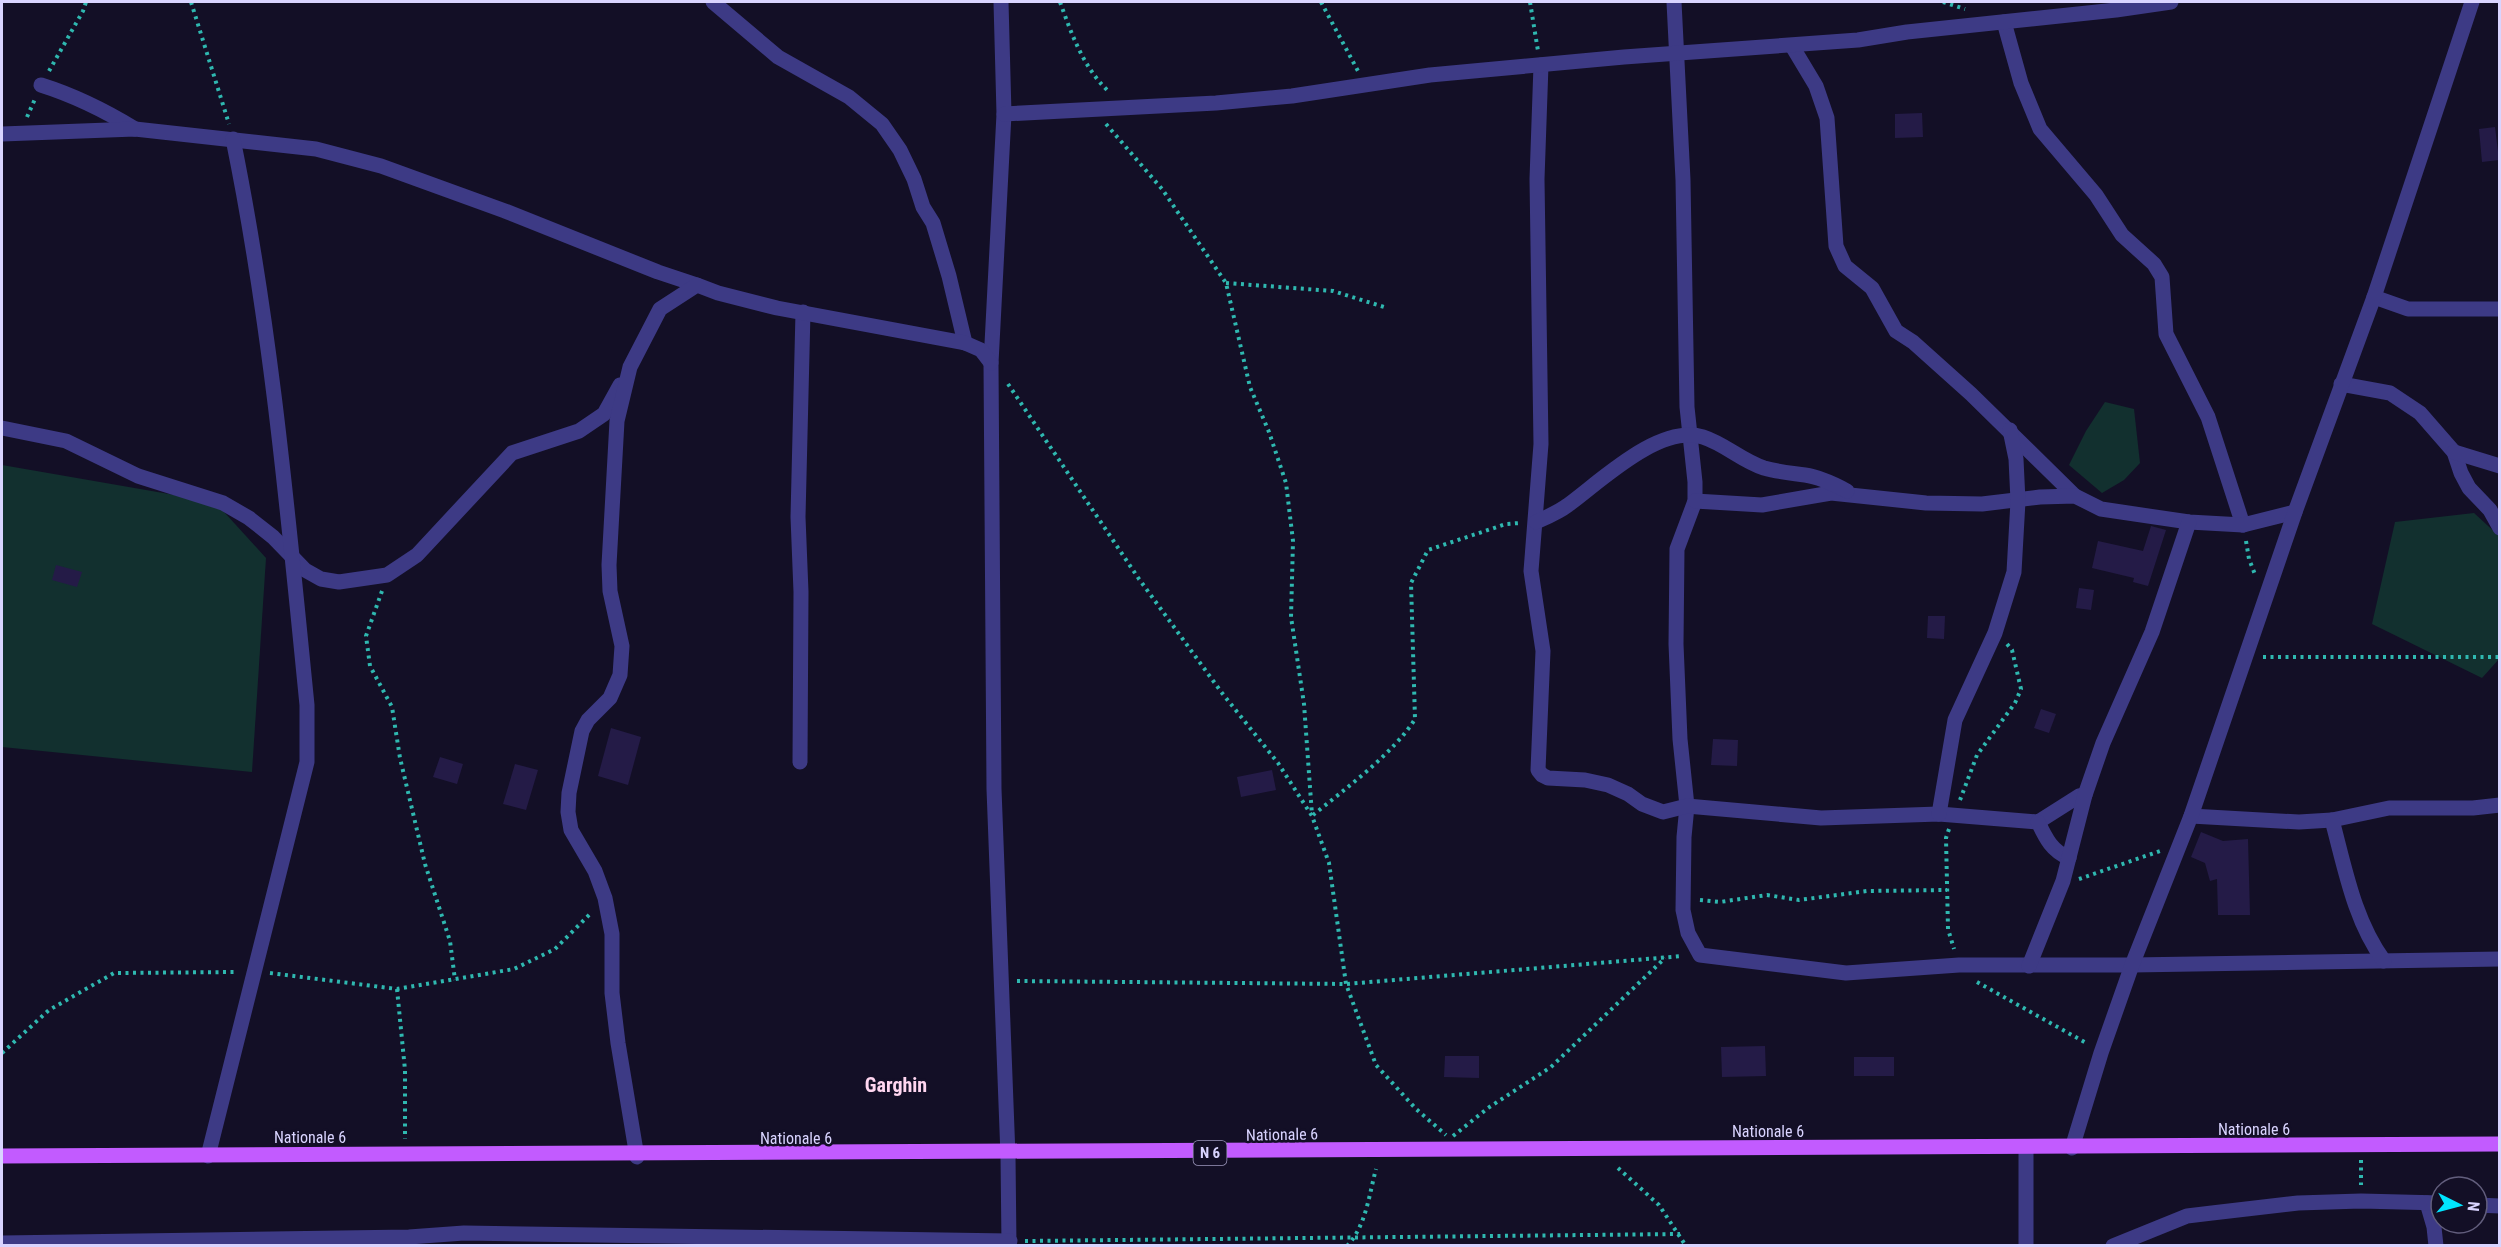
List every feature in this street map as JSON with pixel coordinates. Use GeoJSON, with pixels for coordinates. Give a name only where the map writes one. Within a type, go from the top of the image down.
{"type":"FeatureCollection","features":[{"type":"Feature","properties":{"kind":"main road","name":"Nationale 6"},"geometry":{"type":"LineString","coordinates":[[2,1156],[1008,1156],[1380,1151],[2499,1144]]}},
{"type":"Feature","properties":{"kind":"street"},"geometry":{"type":"LineString","coordinates":[[713,2],[778,57],[849,97],[882,124],[900,150],[914,179],[923,207],[933,223],[949,276],[965,343]]}},
{"type":"Feature","properties":{"kind":"street"},"geometry":{"type":"LineString","coordinates":[[2,1243],[371,1242],[464,1233],[684,1241],[1010,1243],[994,789],[992,363],[1004,114],[1001,2]]}},
{"type":"Feature","properties":{"kind":"street"},"geometry":{"type":"LineString","coordinates":[[1674,2],[1683,180],[1684,328],[1695,501],[1682,533],[1677,561],[1676,644],[1680,739],[1687,806],[1684,837],[1683,910],[1688,933],[1700,955],[1846,973],[1959,965],[2132,965],[2499,959]]}},
{"type":"Feature","properties":{"kind":"street"},"geometry":{"type":"LineString","coordinates":[[1004,114],[1125,109],[1292,96],[1430,75],[1677,52],[1858,40],[2171,2]]}},
{"type":"Feature","properties":{"kind":"street"},"geometry":{"type":"LineString","coordinates":[[2072,1148],[2101,1053],[2132,965],[2191,816],[2295,512],[2374,297],[2472,2]]}},
{"type":"Feature","properties":{"kind":"street"},"geometry":{"type":"LineString","coordinates":[[2004,22],[2020,83],[2040,129],[2096,195],[2122,235],[2154,264],[2162,278],[2166,334],[2208,417],[2243,525]]}},
{"type":"Feature","properties":{"kind":"street"},"geometry":{"type":"LineString","coordinates":[[1792,46],[1816,87],[1827,118],[1836,246],[1845,266],[1872,288],[1896,331],[1913,342],[2010,430],[2075,496],[2101,509],[2189,522],[2243,525],[2295,512]]}},
{"type":"Feature","properties":{"kind":"street"},"geometry":{"type":"LineString","coordinates":[[1541,65],[1537,179],[1541,444],[1531,571],[1543,651],[1538,770],[1548,778],[1585,780],[1608,785],[1654,810],[1673,811],[1687,806],[1821,818],[1939,814],[2038,822],[2079,796],[2085,795]]}},
{"type":"Feature","properties":{"kind":"street"},"geometry":{"type":"LineString","coordinates":[[41,85],[91,103],[135,129]]}},
{"type":"Feature","properties":{"kind":"street"},"geometry":{"type":"LineString","coordinates":[[2,134],[135,129],[316,149],[381,166],[505,211],[657,272],[718,293],[777,308],[965,343],[981,350],[992,363]]}},
{"type":"Feature","properties":{"kind":"street"},"geometry":{"type":"LineString","coordinates":[[208,1156],[307,762],[307,705],[261,290],[253,235],[233,139]]}},
{"type":"Feature","properties":{"kind":"street"},"geometry":{"type":"LineString","coordinates":[[2,428],[66,441],[138,476],[223,503],[249,518],[305,570],[321,579],[339,582],[387,575],[417,555],[512,453],[579,431],[604,414],[660,309],[697,285]]}},
{"type":"Feature","properties":{"kind":"street"},"geometry":{"type":"LineString","coordinates":[[2374,297],[2408,309],[2499,309]]}},
{"type":"Feature","properties":{"kind":"street"},"geometry":{"type":"LineString","coordinates":[[800,762],[801,592],[798,517],[803,312]]}},
{"type":"Feature","properties":{"kind":"street"},"geometry":{"type":"LineString","coordinates":[[630,367],[617,421],[609,565],[610,591],[622,646],[620,675],[610,698],[588,720],[582,731],[569,794],[568,812],[572,830],[595,872],[605,898],[612,933],[612,993],[618,1043],[637,1156]]}},
{"type":"Feature","properties":{"kind":"street"},"geometry":{"type":"LineString","coordinates":[[2341,384],[2390,393],[2420,412],[2454,452],[2469,488],[2490,510],[2499,528]]}},
{"type":"Feature","properties":{"kind":"street"},"geometry":{"type":"LineString","coordinates":[[1939,814],[1955,720],[1995,633],[2014,572],[2018,501],[2016,459],[2010,430]]}},
{"type":"Feature","properties":{"kind":"street"},"geometry":{"type":"LineString","coordinates":[[1536,522],[1567,506],[1606,474],[1635,455],[1664,440],[1689,435],[1702,436],[1717,442],[1746,461],[1764,468],[1822,479],[1852,494]]}},
{"type":"Feature","properties":{"kind":"street"},"geometry":{"type":"LineString","coordinates":[[2454,452],[2499,466]]}},
{"type":"Feature","properties":{"kind":"street"},"geometry":{"type":"LineString","coordinates":[[1695,501],[1762,505],[1831,493],[1926,503],[1982,504],[2040,497],[2075,496]]}},
{"type":"Feature","properties":{"kind":"street"},"geometry":{"type":"LineString","coordinates":[[2029,966],[2063,881],[2085,795],[2103,743],[2152,632],[2189,522]]}},
{"type":"Feature","properties":{"kind":"street"},"geometry":{"type":"LineString","coordinates":[[2191,816],[2299,822],[2332,820],[2389,808],[2473,808],[2499,805]]}},
{"type":"Feature","properties":{"kind":"street"},"geometry":{"type":"LineString","coordinates":[[2332,820],[2350,890],[2371,944],[2384,961]]}},
{"type":"Feature","properties":{"kind":"street"},"geometry":{"type":"LineString","coordinates":[[2038,822],[2049,844],[2059,854],[2069,858]]}},
{"type":"Feature","properties":{"kind":"street"},"geometry":{"type":"LineString","coordinates":[[2026,1148],[2026,1245]]}},
{"type":"Feature","properties":{"kind":"street"},"geometry":{"type":"LineString","coordinates":[[2113,1245],[2187,1216],[2298,1203],[2361,1201],[2429,1203]]}},
{"type":"Feature","properties":{"kind":"path"},"geometry":{"type":"LineString","coordinates":[[19,134],[41,85],[86,2]]}},
{"type":"Feature","properties":{"kind":"path"},"geometry":{"type":"LineString","coordinates":[[191,2],[233,139]]}},
{"type":"Feature","properties":{"kind":"path"},"geometry":{"type":"LineString","coordinates":[[1060,2],[1076,44],[1088,66],[1100,83],[1125,109]]}},
{"type":"Feature","properties":{"kind":"path"},"geometry":{"type":"LineString","coordinates":[[1321,2],[1366,85]]}},
{"type":"Feature","properties":{"kind":"path"},"geometry":{"type":"LineString","coordinates":[[1530,2],[1541,65]]}},
{"type":"Feature","properties":{"kind":"path"},"geometry":{"type":"LineString","coordinates":[[1095,110],[1161,189],[1226,283],[1250,387],[1269,432],[1286,483],[1293,541],[1291,617],[1304,704],[1312,816]]}},
{"type":"Feature","properties":{"kind":"path"},"geometry":{"type":"LineString","coordinates":[[1226,283],[1333,291],[1383,307]]}},
{"type":"Feature","properties":{"kind":"path"},"geometry":{"type":"LineString","coordinates":[[992,363],[1014,392],[1139,579],[1222,693],[1278,763],[1312,816],[1329,863],[1346,984],[1376,1065],[1416,1109],[1465,1151]]}},
{"type":"Feature","properties":{"kind":"path"},"geometry":{"type":"LineString","coordinates":[[1312,816],[1360,777],[1408,729],[1414,719],[1412,582],[1428,550],[1506,524],[1536,522]]}},
{"type":"Feature","properties":{"kind":"path"},"geometry":{"type":"LineString","coordinates":[[2243,525],[2249,559],[2265,600]]}},
{"type":"Feature","properties":{"kind":"path"},"geometry":{"type":"LineString","coordinates":[[387,575],[366,636],[370,666],[392,707],[400,758],[425,864],[450,941],[455,980]]}},
{"type":"Feature","properties":{"kind":"path"},"geometry":{"type":"LineString","coordinates":[[2246,657],[2499,657]]}},
{"type":"Feature","properties":{"kind":"path"},"geometry":{"type":"LineString","coordinates":[[2063,881],[2079,879],[2180,844]]}},
{"type":"Feature","properties":{"kind":"path"},"geometry":{"type":"LineString","coordinates":[[1684,897],[1720,902],[1767,895],[1799,900],[1867,891],[1947,890]]}},
{"type":"Feature","properties":{"kind":"path"},"geometry":{"type":"LineString","coordinates":[[2,1053],[49,1010],[114,973],[255,972],[398,989],[514,969],[555,949],[605,898]]}},
{"type":"Feature","properties":{"kind":"path"},"geometry":{"type":"LineString","coordinates":[[1001,980],[1346,984],[1700,955]]}},
{"type":"Feature","properties":{"kind":"path"},"geometry":{"type":"LineString","coordinates":[[1451,1139],[1488,1107],[1551,1067],[1666,958]]}},
{"type":"Feature","properties":{"kind":"path"},"geometry":{"type":"LineString","coordinates":[[398,989],[405,1070],[405,1155]]}},
{"type":"Feature","properties":{"kind":"path"},"geometry":{"type":"LineString","coordinates":[[2002,995],[2074,1035],[2101,1053]]}},
{"type":"Feature","properties":{"kind":"path"},"geometry":{"type":"LineString","coordinates":[[2361,1146],[2361,1201]]}},
{"type":"Feature","properties":{"kind":"path"},"geometry":{"type":"LineString","coordinates":[[1597,1150],[1659,1205],[1686,1245]]}},
{"type":"Feature","properties":{"kind":"path"},"geometry":{"type":"LineString","coordinates":[[1347,1245],[1354,1238],[1363,1221],[1380,1151]]}},
{"type":"Feature","properties":{"kind":"path"},"geometry":{"type":"LineString","coordinates":[[1010,1243],[1680,1234]]}},
{"type":"Feature","properties":{"kind":"path"},"geometry":{"type":"LineString","coordinates":[[1294,1239],[1297,1245]]}},
{"type":"Feature","properties":{"kind":"green space"},"geometry":{"type":"Polygon","coordinates":[[[2105,402],[2134,409],[2140,463],[2124,480],[2102,493],[2069,465],[2086,431],[2105,402]]]}},
{"type":"Feature","properties":{"kind":"green space"},"geometry":{"type":"Polygon","coordinates":[[[2,465],[215,502],[266,558],[252,772],[2,747],[2,465]]]}},
{"type":"Feature","properties":{"kind":"green space"},"geometry":{"type":"Polygon","coordinates":[[[2474,513],[2499,536],[2499,659],[2482,678],[2372,624],[2395,522],[2474,513]]]}},
{"type":"Feature","properties":{"kind":"building"},"geometry":{"type":"Polygon","coordinates":[[[1922,113],[1923,137],[1895,138],[1895,114],[1922,113]]]}},
{"type":"Feature","properties":{"kind":"building"},"geometry":{"type":"Polygon","coordinates":[[[2495,127],[2499,160],[2482,162],[2479,129],[2495,127]]]}},
{"type":"Feature","properties":{"kind":"building"},"geometry":{"type":"Polygon","coordinates":[[[2151,526],[2166,530],[2148,586],[2133,582],[2134,578],[2092,568],[2098,541],[2143,551],[2151,526]]]}},
{"type":"Feature","properties":{"kind":"building"},"geometry":{"type":"Polygon","coordinates":[[[56,565],[82,572],[77,587],[52,580],[56,565]]]}},
{"type":"Feature","properties":{"kind":"building"},"geometry":{"type":"Polygon","coordinates":[[[2079,588],[2094,590],[2091,610],[2076,608],[2079,588]]]}},
{"type":"Feature","properties":{"kind":"building"},"geometry":{"type":"Polygon","coordinates":[[[1928,616],[1945,616],[1944,639],[1927,638],[1928,616]]]}},
{"type":"Feature","properties":{"kind":"building"},"geometry":{"type":"Polygon","coordinates":[[[2041,709],[2056,714],[2049,733],[2034,728],[2041,709]]]}},
{"type":"Feature","properties":{"kind":"building"},"geometry":{"type":"Polygon","coordinates":[[[611,728],[641,737],[628,785],[598,776],[611,728]]]}},
{"type":"Feature","properties":{"kind":"building"},"geometry":{"type":"Polygon","coordinates":[[[1713,739],[1738,740],[1737,766],[1711,765],[1713,739]]]}},
{"type":"Feature","properties":{"kind":"building"},"geometry":{"type":"Polygon","coordinates":[[[440,757],[463,764],[457,784],[433,777],[440,757]]]}},
{"type":"Feature","properties":{"kind":"building"},"geometry":{"type":"Polygon","coordinates":[[[515,764],[538,770],[526,810],[503,804],[515,764]]]}},
{"type":"Feature","properties":{"kind":"building"},"geometry":{"type":"Polygon","coordinates":[[[1272,770],[1276,790],[1241,797],[1237,777],[1272,770]]]}},
{"type":"Feature","properties":{"kind":"building"},"geometry":{"type":"Polygon","coordinates":[[[2201,832],[2223,841],[2248,839],[2250,915],[2218,915],[2217,879],[2210,881],[2205,863],[2191,857],[2201,832]]]}},
{"type":"Feature","properties":{"kind":"building"},"geometry":{"type":"Polygon","coordinates":[[[1765,1046],[1766,1076],[1722,1077],[1721,1047],[1765,1046]]]}},
{"type":"Feature","properties":{"kind":"building"},"geometry":{"type":"Polygon","coordinates":[[[1445,1056],[1479,1056],[1479,1078],[1444,1077],[1445,1056]]]}},
{"type":"Feature","properties":{"kind":"building"},"geometry":{"type":"Polygon","coordinates":[[[1854,1057],[1894,1057],[1894,1076],[1854,1076],[1854,1057]]]}},
{"type":"Feature","properties":{"kind":"district","name":"Garghin"},"geometry":{"type":"Point","coordinates":[896,1085]}}]}
